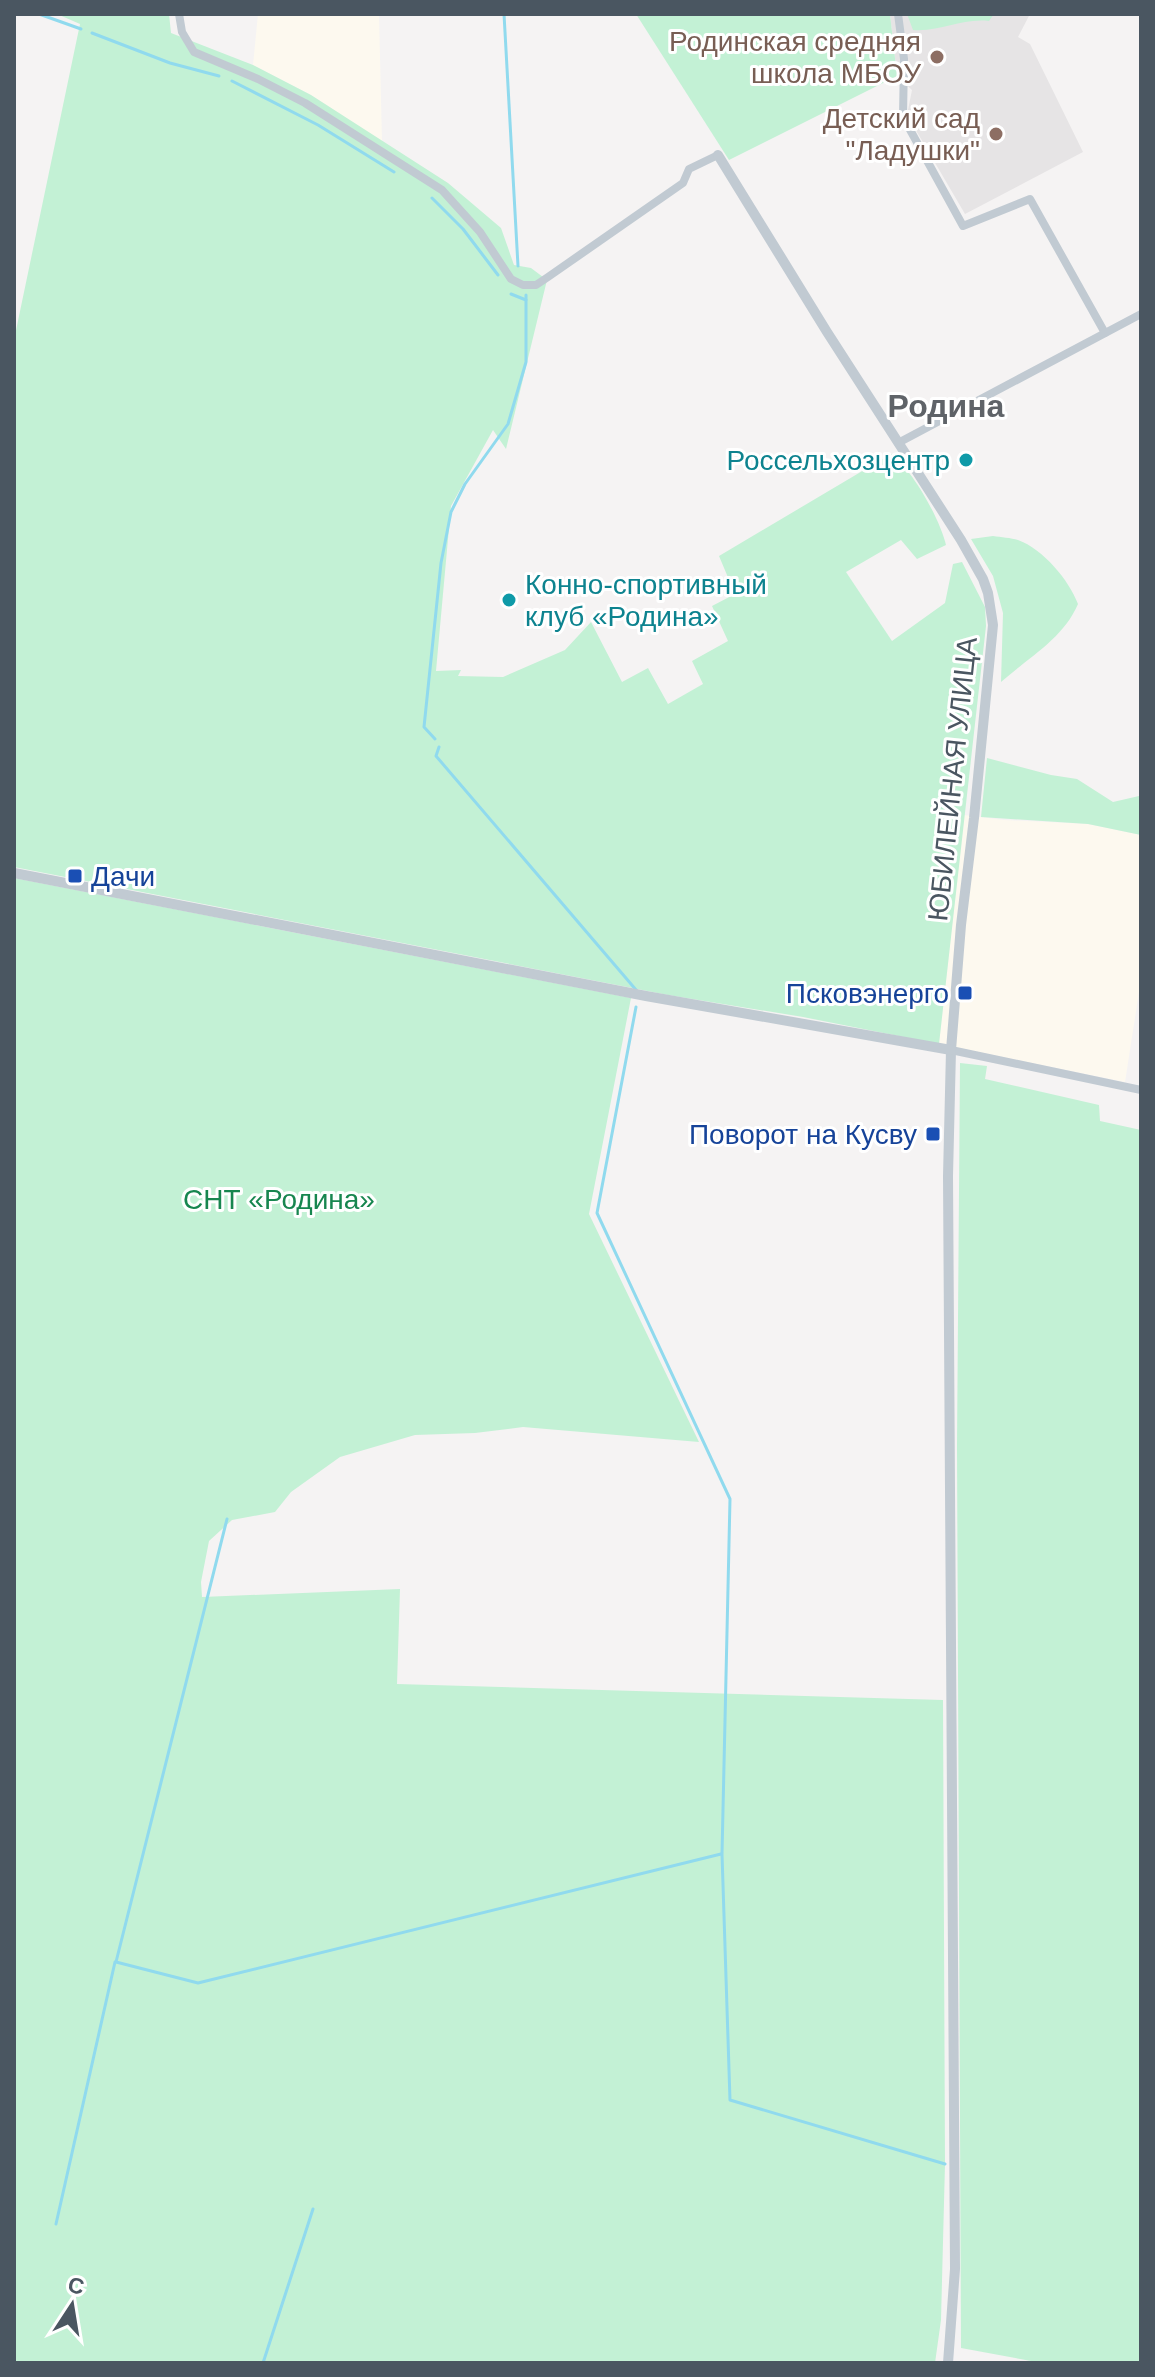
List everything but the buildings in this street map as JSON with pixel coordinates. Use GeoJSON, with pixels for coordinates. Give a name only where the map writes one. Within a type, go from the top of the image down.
{"type":"FeatureCollection","features":[{"type":"Feature","properties":{"kind":"street"},"geometry":{"type":"LineString","coordinates":[[179,14],[182,32],[194,52],[305,103],[442,190],[480,232],[511,279],[523,285],[536,285],[683,183],[689,169],[718,155]]}},
{"type":"Feature","properties":{"kind":"street"},"geometry":{"type":"LineString","coordinates":[[898,14],[904,59],[903,117],[963,226],[1030,199],[1105,333]]}},
{"type":"Feature","properties":{"kind":"street","name":"ЮБИЛЕЙНАЯ УЛИЦА"},"geometry":{"type":"LineString","coordinates":[[718,155],[961,540],[983,579],[993,625],[951,1050],[948,1187],[955,2269],[948,2363]]}},
{"type":"Feature","properties":{"kind":"street"},"geometry":{"type":"LineString","coordinates":[[898,443],[1141,314]]}},
{"type":"Feature","properties":{"kind":"street"},"geometry":{"type":"LineString","coordinates":[[14,873],[634,993],[951,1050],[1141,1090]]}},
{"type":"Feature","properties":{"kind":"shaded area"},"geometry":{"type":"Polygon","coordinates":[[[258,14],[379,14],[382,142],[311,95],[253,65],[258,14]]]}},
{"type":"Feature","properties":{"kind":"shaded area","name":"Детский сад \"Ладушки\""},"geometry":{"type":"Polygon","coordinates":[[[890,14],[1030,14],[1018,37],[1030,44],[1083,152],[965,214],[907,115],[912,90],[897,76],[890,14]]]}},
{"type":"Feature","properties":{"kind":"shaded area"},"geometry":{"type":"Polygon","coordinates":[[[964,815],[1088,824],[1141,835],[1141,979],[1125,1082],[939,1044],[964,815]]]}},
{"type":"Feature","properties":{"kind":"green space"},"geometry":{"type":"Polygon","coordinates":[[[57,14],[169,14],[171,33],[253,65],[311,95],[448,183],[501,228],[514,265],[531,268],[547,280],[506,449],[493,430],[451,506],[436,671],[461,670],[458,676],[503,677],[565,650],[591,622],[622,682],[648,668],[668,704],[703,684],[692,661],[728,641],[712,606],[735,594],[719,556],[891,454],[908,471],[931,509],[946,545],[917,559],[901,540],[846,572],[892,641],[945,603],[953,564],[962,562],[985,607],[986,626],[939,1044],[668,995],[14,867],[14,340],[80,24],[57,14]]]}},
{"type":"Feature","properties":{"kind":"green space"},"geometry":{"type":"Polygon","coordinates":[[[636,14],[890,14],[897,76],[729,160],[636,14]]]}},
{"type":"Feature","properties":{"kind":"green space"},"geometry":{"type":"Polygon","coordinates":[[[907,14],[994,14],[989,21],[913,30],[907,14]]]}},
{"type":"Feature","properties":{"kind":"green space"},"geometry":{"type":"Polygon","coordinates":[[[993,536],[1018,540],[1037,550],[1062,576],[1078,604],[1064,627],[1001,682],[1003,613],[993,576],[971,539],[993,536]]]}},
{"type":"Feature","properties":{"kind":"green space"},"geometry":{"type":"Polygon","coordinates":[[[987,758],[1077,779],[1113,802],[1139,796],[1141,835],[1088,824],[981,817],[987,758]]]}},
{"type":"Feature","properties":{"kind":"green space","name":"СНТ «Родина»"},"geometry":{"type":"Polygon","coordinates":[[[14,878],[631,998],[589,1214],[699,1442],[523,1427],[475,1433],[415,1435],[340,1457],[291,1492],[275,1512],[232,1520],[209,1541],[201,1582],[202,1597],[400,1589],[397,1684],[943,1700],[945,2164],[941,2320],[935,2363],[14,2363],[14,878]]]}},
{"type":"Feature","properties":{"kind":"green space"},"geometry":{"type":"Polygon","coordinates":[[[960,1063],[987,1066],[985,1079],[1099,1105],[1100,1121],[1141,1130],[1141,2363],[1042,2363],[961,2348],[957,1446],[960,1063]]]}},
{"type":"Feature","properties":{"kind":"waterway"},"geometry":{"type":"LineString","coordinates":[[39,14],[81,29]]}},
{"type":"Feature","properties":{"kind":"waterway"},"geometry":{"type":"LineString","coordinates":[[504,14],[518,266]]}},
{"type":"Feature","properties":{"kind":"waterway"},"geometry":{"type":"LineString","coordinates":[[92,33],[170,63],[219,76]]}},
{"type":"Feature","properties":{"kind":"waterway"},"geometry":{"type":"LineString","coordinates":[[232,81],[318,125],[394,172]]}},
{"type":"Feature","properties":{"kind":"waterway"},"geometry":{"type":"LineString","coordinates":[[432,198],[463,229],[498,275]]}},
{"type":"Feature","properties":{"kind":"waterway"},"geometry":{"type":"LineString","coordinates":[[511,294],[526,300]]}},
{"type":"Feature","properties":{"kind":"waterway"},"geometry":{"type":"LineString","coordinates":[[435,739],[424,727],[441,563],[451,512],[465,484],[508,424],[526,362],[526,295]]}},
{"type":"Feature","properties":{"kind":"waterway"},"geometry":{"type":"LineString","coordinates":[[439,747],[436,756],[637,991]]}},
{"type":"Feature","properties":{"kind":"waterway"},"geometry":{"type":"LineString","coordinates":[[636,1007],[597,1213],[730,1499],[722,1854],[730,2100],[945,2164]]}},
{"type":"Feature","properties":{"kind":"waterway"},"geometry":{"type":"LineString","coordinates":[[227,1519],[116,1962],[198,1983],[721,1854]]}},
{"type":"Feature","properties":{"kind":"waterway"},"geometry":{"type":"LineString","coordinates":[[56,2224],[115,1962]]}},
{"type":"Feature","properties":{"kind":"waterway"},"geometry":{"type":"LineString","coordinates":[[263,2363],[313,2209]]}},
{"type":"Feature","properties":{"kind":"place","name":"Родинская средняя школа МБОУ"},"geometry":{"type":"Point","coordinates":[937,57]}},
{"type":"Feature","properties":{"kind":"place","name":"Детский сад \"Ладушки\""},"geometry":{"type":"Point","coordinates":[996,134]}},
{"type":"Feature","properties":{"kind":"place","name":"Россельхозцентр"},"geometry":{"type":"Point","coordinates":[966,460]}},
{"type":"Feature","properties":{"kind":"place","name":"Конно-спортивный клуб «Родина»"},"geometry":{"type":"Point","coordinates":[509,600]}},
{"type":"Feature","properties":{"kind":"place","name":"Дачи"},"geometry":{"type":"Point","coordinates":[75,876]}},
{"type":"Feature","properties":{"kind":"place","name":"Псковэнерго"},"geometry":{"type":"Point","coordinates":[965,993]}},
{"type":"Feature","properties":{"kind":"place","name":"Поворот на Кусву"},"geometry":{"type":"Point","coordinates":[933,1134]}},
{"type":"Feature","properties":{"kind":"district","name":"Родина"},"geometry":{"type":"Point","coordinates":[946,406]}}]}
